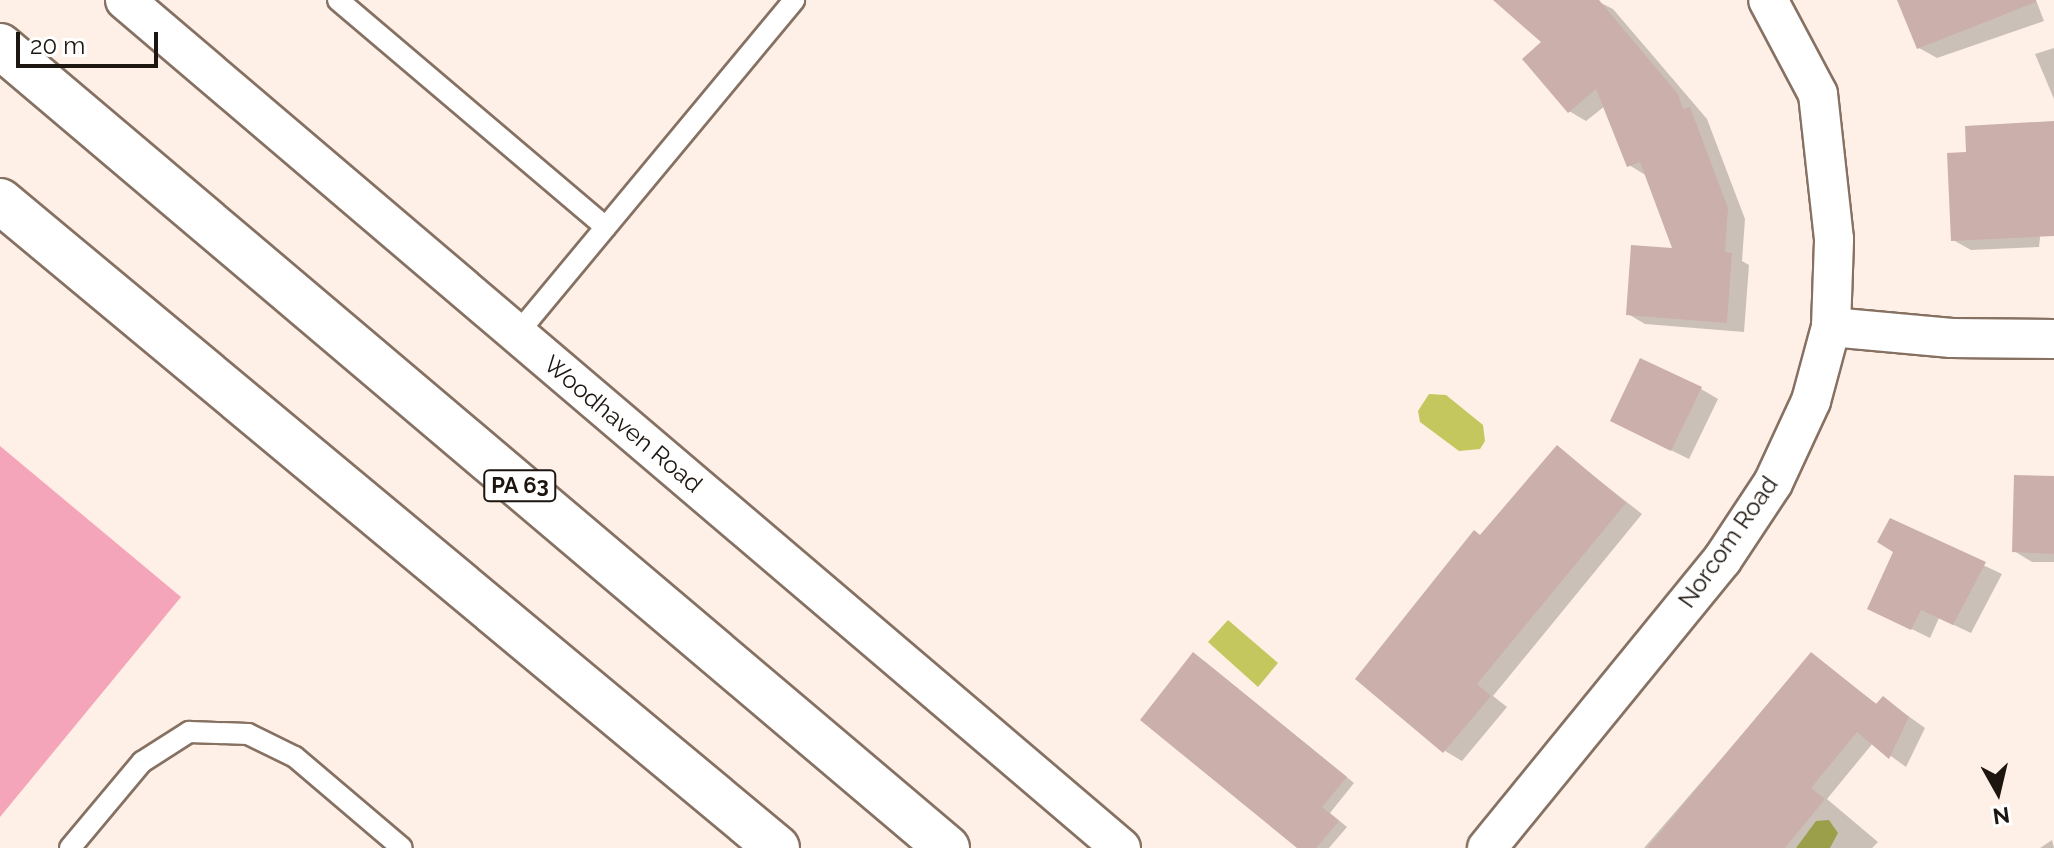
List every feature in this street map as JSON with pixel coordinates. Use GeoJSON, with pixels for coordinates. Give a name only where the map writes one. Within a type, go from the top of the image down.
{"type":"FeatureCollection","features":[{"type":"Feature","properties":{"kind":"highway"},"geometry":{"type":"LineString","coordinates":[[0,32],[92,124]]}},
{"type":"Feature","properties":{"kind":"highway","name":"PA 63"},"geometry":{"type":"LineString","coordinates":[[0,46],[947,848]]}},
{"type":"Feature","properties":{"kind":"highway"},"geometry":{"type":"LineString","coordinates":[[0,201],[777,848]]}},
{"type":"Feature","properties":{"kind":"street","name":"Woodhaven Road"},"geometry":{"type":"LineString","coordinates":[[125,0],[1121,848]]}},
{"type":"Feature","properties":{"kind":"street","name":"Norcom Road"},"geometry":{"type":"LineString","coordinates":[[1487,848],[1722,560],[1773,483],[1811,401],[1831,327],[1834,239],[1818,94],[1768,0]]}},
{"type":"Feature","properties":{"kind":"street"},"geometry":{"type":"LineString","coordinates":[[1831,327],[1951,338],[2054,339]]}},
{"type":"Feature","properties":{"kind":"lane"},"geometry":{"type":"LineString","coordinates":[[338,0],[606,227]]}},
{"type":"Feature","properties":{"kind":"lane"},"geometry":{"type":"LineString","coordinates":[[517,334],[794,0]]}},
{"type":"Feature","properties":{"kind":"lane"},"geometry":{"type":"LineString","coordinates":[[70,848],[142,762],[189,732],[248,734],[295,757],[402,848]]}},
{"type":"Feature","properties":{"kind":"shaded area"},"geometry":{"type":"Polygon","coordinates":[[[1429,394],[1446,395],[1483,425],[1485,441],[1480,449],[1459,451],[1420,422],[1418,411],[1429,394]]]}},
{"type":"Feature","properties":{"kind":"shaded area"},"geometry":{"type":"Polygon","coordinates":[[[0,446],[181,597],[0,817],[0,446]]]}},
{"type":"Feature","properties":{"kind":"shaded area"},"geometry":{"type":"Polygon","coordinates":[[[1228,620],[1278,663],[1258,687],[1208,642],[1228,620]]]}},
{"type":"Feature","properties":{"kind":"shaded area"},"geometry":{"type":"Polygon","coordinates":[[[1829,820],[1838,833],[1830,848],[1796,848],[1816,821],[1829,820]]]}},
{"type":"Feature","properties":{"kind":"building"},"geometry":{"type":"Polygon","coordinates":[[[1493,0],[1599,0],[1678,94],[1683,109],[1690,107],[1728,208],[1725,252],[1732,253],[1727,323],[1626,315],[1631,245],[1672,248],[1640,162],[1627,167],[1596,89],[1568,113],[1522,59],[1541,42],[1493,0]]]}},
{"type":"Feature","properties":{"kind":"building"},"geometry":{"type":"Polygon","coordinates":[[[1897,0],[2036,0],[2036,2],[1917,49],[1897,0]]]}},
{"type":"Feature","properties":{"kind":"building"},"geometry":{"type":"Polygon","coordinates":[[[2054,121],[2054,236],[1951,241],[1947,153],[1966,152],[1965,126],[2054,121]]]}},
{"type":"Feature","properties":{"kind":"building"},"geometry":{"type":"Polygon","coordinates":[[[1640,358],[1702,387],[1671,451],[1610,421],[1640,358]]]}},
{"type":"Feature","properties":{"kind":"building"},"geometry":{"type":"Polygon","coordinates":[[[1557,445],[1626,503],[1477,684],[1491,696],[1443,753],[1355,679],[1474,530],[1480,535],[1557,445]]]}},
{"type":"Feature","properties":{"kind":"building"},"geometry":{"type":"Polygon","coordinates":[[[2014,475],[2054,476],[2054,554],[2012,552],[2014,475]]]}},
{"type":"Feature","properties":{"kind":"building"},"geometry":{"type":"Polygon","coordinates":[[[1890,518],[1986,562],[1953,625],[1921,610],[1911,630],[1867,609],[1893,552],[1877,542],[1890,518]]]}},
{"type":"Feature","properties":{"kind":"building"},"geometry":{"type":"Polygon","coordinates":[[[1193,652],[1347,777],[1322,807],[1339,821],[1316,848],[1297,848],[1140,720],[1193,652]]]}},
{"type":"Feature","properties":{"kind":"building"},"geometry":{"type":"Polygon","coordinates":[[[1811,652],[1876,704],[1883,696],[1909,717],[1889,759],[1857,732],[1811,788],[1825,799],[1785,848],[1647,848],[1811,652]]]}}]}
